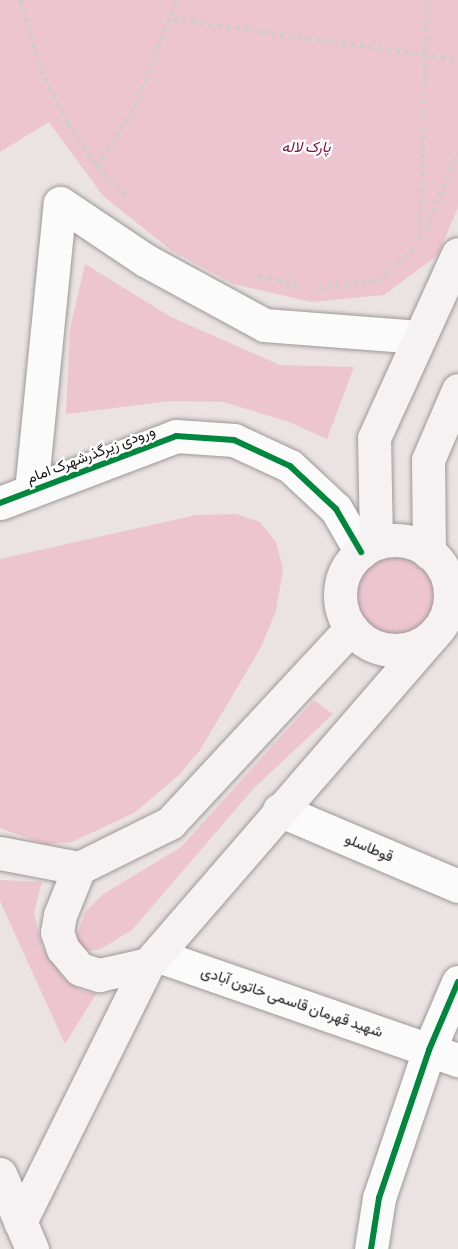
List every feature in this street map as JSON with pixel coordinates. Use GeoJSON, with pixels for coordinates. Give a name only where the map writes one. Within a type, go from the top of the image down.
{"type":"FeatureCollection","features":[{"type":"Feature","properties":{"kind":"main road"},"geometry":{"type":"LineString","coordinates":[[432,636],[405,650],[375,647],[351,628],[342,613],[342,579],[369,547],[374,438],[458,254]]}},
{"type":"Feature","properties":{"kind":"main road"},"geometry":{"type":"LineString","coordinates":[[429,553],[428,460],[458,390]]}},
{"type":"Feature","properties":{"kind":"main road"},"geometry":{"type":"LineString","coordinates":[[26,1235],[152,960],[444,621],[454,595],[441,567],[429,553],[413,544],[369,547]]}},
{"type":"Feature","properties":{"kind":"main road"},"geometry":{"type":"LineString","coordinates":[[0,853],[79,868],[170,823],[351,628]]}},
{"type":"Feature","properties":{"kind":"main road"},"geometry":{"type":"LineString","coordinates":[[79,868],[60,915],[57,932],[63,949],[80,969],[99,975],[152,960]]}},
{"type":"Feature","properties":{"kind":"main road"},"geometry":{"type":"LineString","coordinates":[[0,1174],[26,1235]]}},
{"type":"Feature","properties":{"kind":"street"},"geometry":{"type":"LineString","coordinates":[[31,491],[60,203],[146,260],[264,325],[420,337]]}},
{"type":"Feature","properties":{"kind":"street","name":"ورودی زیرگذرشهرک امام"},"geometry":{"type":"LineString","coordinates":[[0,503],[176,436],[234,440],[290,466],[336,509],[369,547]]}},
{"type":"Feature","properties":{"kind":"street","name":"قوطاسلو"},"geometry":{"type":"LineString","coordinates":[[279,810],[458,886]]}},
{"type":"Feature","properties":{"kind":"street","name":"شهید قهرمان قاسمی خاتون آبادی"},"geometry":{"type":"LineString","coordinates":[[152,960],[443,1055]]}},
{"type":"Feature","properties":{"kind":"street"},"geometry":{"type":"LineString","coordinates":[[371,1249],[379,1198],[443,1055],[458,982]]}},
{"type":"Feature","properties":{"kind":"path"},"geometry":{"type":"LineString","coordinates":[[21,0],[41,70],[97,167],[134,202]]}},
{"type":"Feature","properties":{"kind":"path"},"geometry":{"type":"LineString","coordinates":[[97,167],[135,107],[173,19],[177,0]]}},
{"type":"Feature","properties":{"kind":"path"},"geometry":{"type":"LineString","coordinates":[[420,243],[427,0]]}},
{"type":"Feature","properties":{"kind":"path"},"geometry":{"type":"LineString","coordinates":[[173,19],[458,60]]}},
{"type":"Feature","properties":{"kind":"path"},"geometry":{"type":"LineString","coordinates":[[255,275],[311,288],[377,281],[420,243],[458,152]]}},
{"type":"Feature","properties":{"kind":"green space","name":"پارک لاله"},"geometry":{"type":"Polygon","coordinates":[[[0,0],[458,0],[458,207],[438,255],[384,295],[311,302],[233,284],[171,250],[103,196],[49,122],[0,152],[0,0]]]}},
{"type":"Feature","properties":{"kind":"green space"},"geometry":{"type":"Polygon","coordinates":[[[85,264],[171,317],[280,365],[354,367],[327,439],[289,422],[224,402],[170,401],[66,414],[70,329],[85,264]]]}},
{"type":"Feature","properties":{"kind":"green space"},"geometry":{"type":"Polygon","coordinates":[[[236,514],[260,522],[276,542],[283,569],[276,611],[260,649],[200,750],[179,775],[134,813],[72,842],[44,844],[0,828],[0,559],[196,515],[236,514]]]}},
{"type":"Feature","properties":{"kind":"green space"},"geometry":{"type":"Polygon","coordinates":[[[393,549],[410,552],[425,562],[435,577],[438,594],[435,611],[425,626],[410,636],[393,639],[376,636],[361,626],[351,611],[348,594],[351,577],[361,562],[376,552],[393,549]]]}},
{"type":"Feature","properties":{"kind":"green space"},"geometry":{"type":"Polygon","coordinates":[[[314,700],[333,714],[254,788],[132,930],[101,949],[84,952],[75,941],[85,912],[102,895],[181,847],[314,700]]]}},
{"type":"Feature","properties":{"kind":"green space"},"geometry":{"type":"Polygon","coordinates":[[[0,880],[42,882],[34,913],[42,948],[63,977],[80,990],[96,994],[65,1044],[0,901],[0,880]]]}},
{"type":"Feature","properties":{"kind":"cycle path"},"geometry":{"type":"LineString","coordinates":[[0,503],[176,436],[234,440],[290,466],[336,509],[361,552]]}},
{"type":"Feature","properties":{"kind":"cycle path"},"geometry":{"type":"LineString","coordinates":[[371,1249],[379,1198],[429,1050],[458,982]]}}]}
